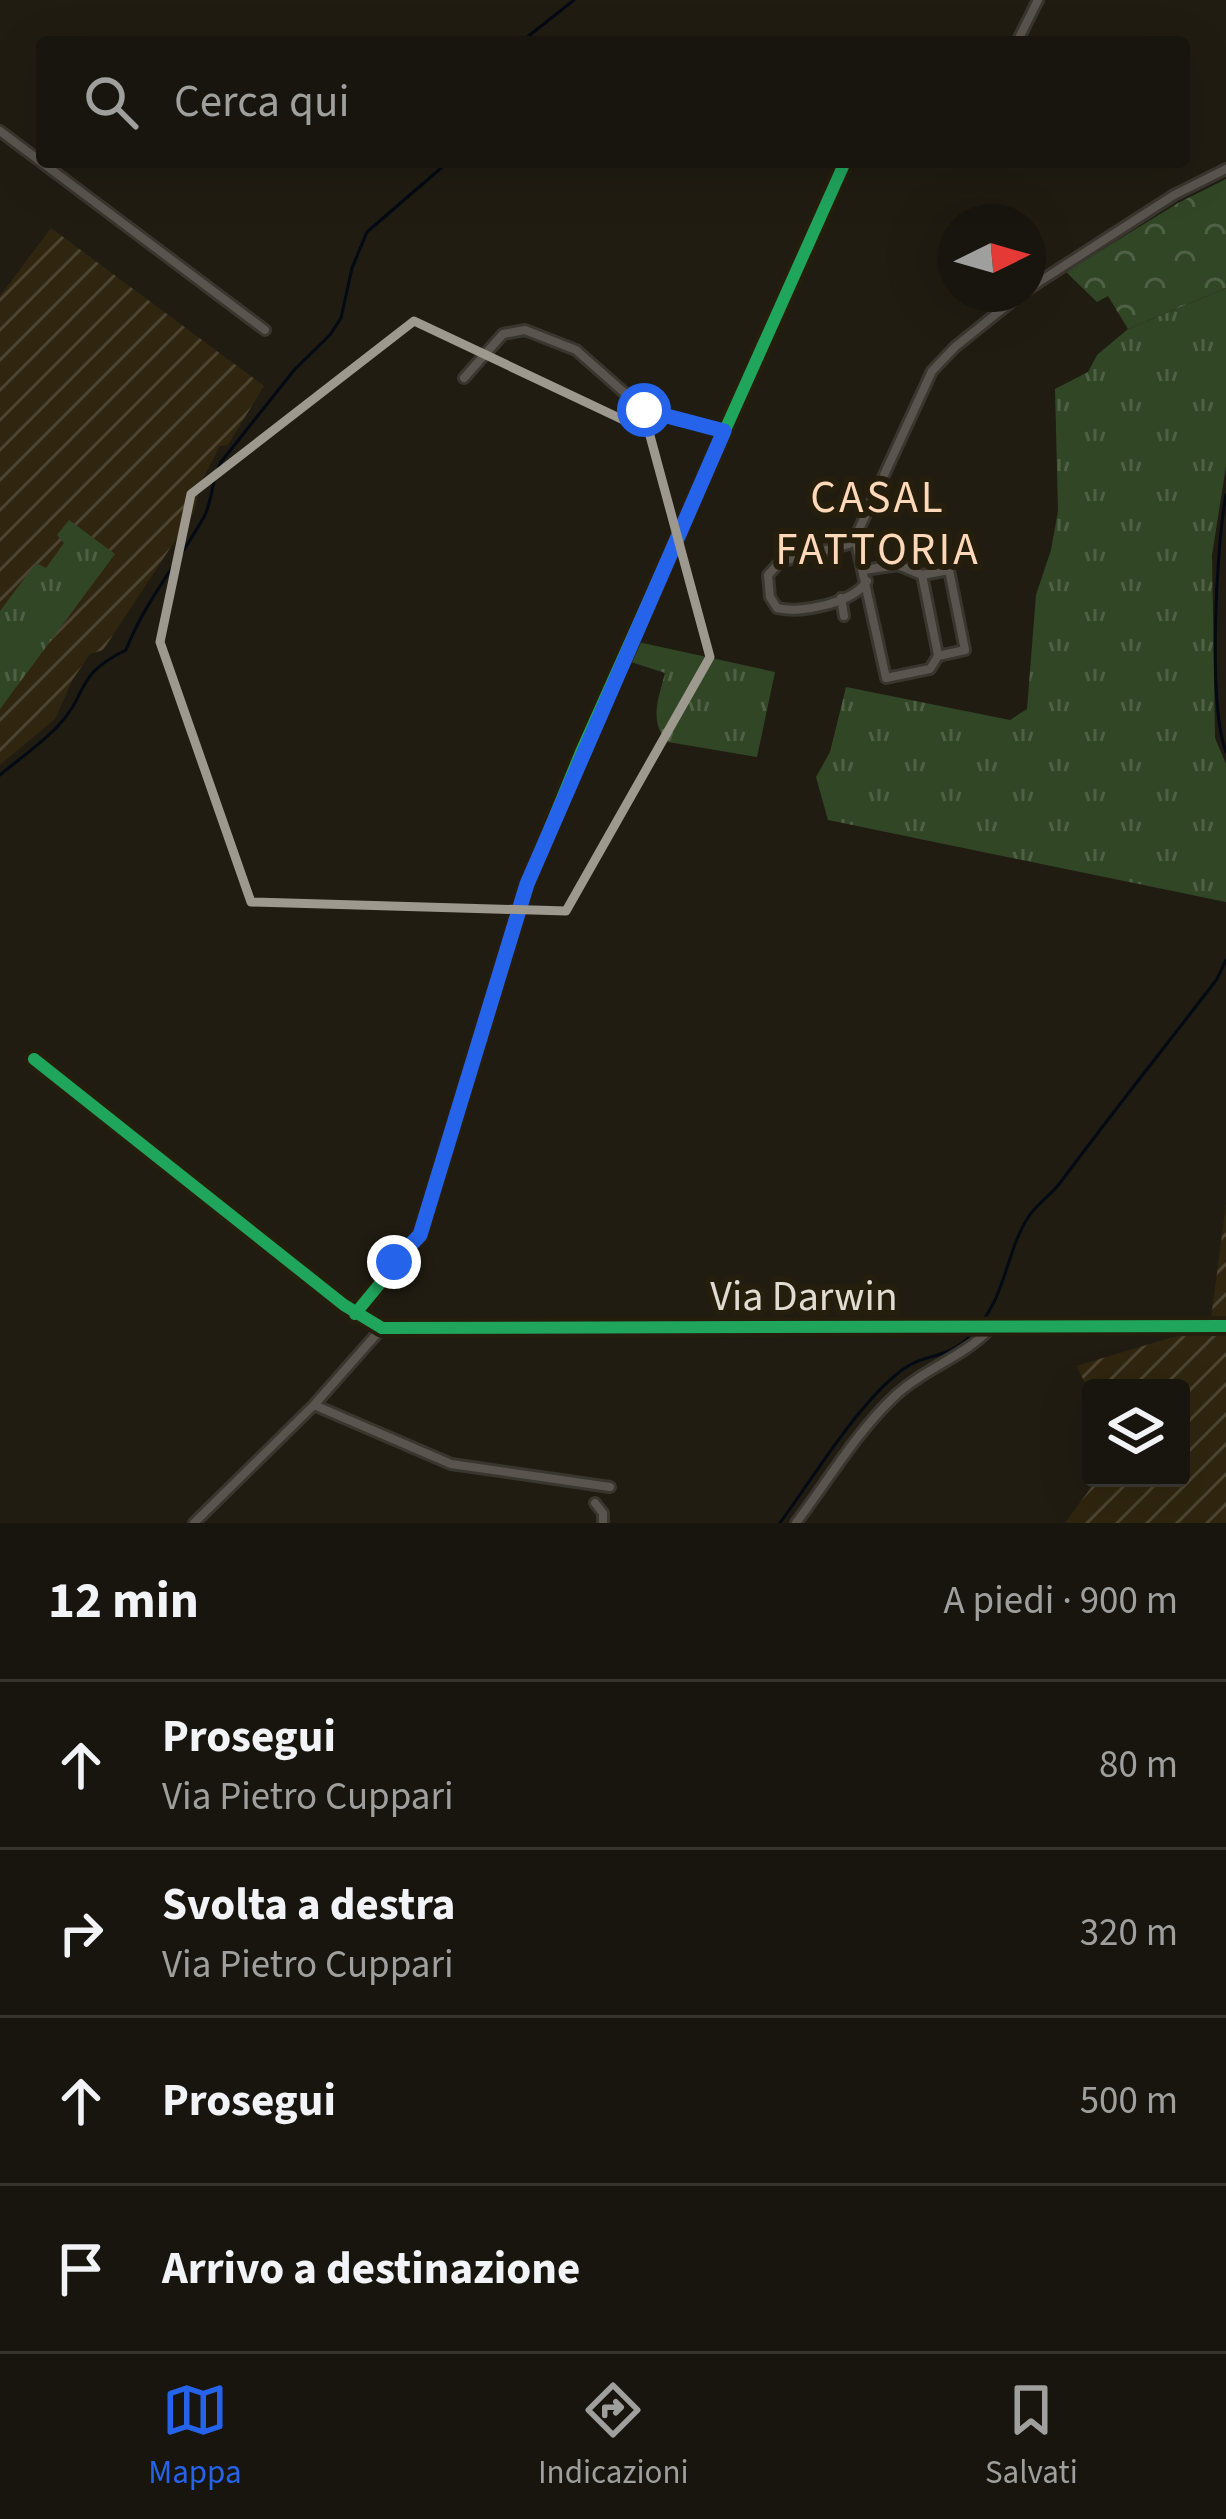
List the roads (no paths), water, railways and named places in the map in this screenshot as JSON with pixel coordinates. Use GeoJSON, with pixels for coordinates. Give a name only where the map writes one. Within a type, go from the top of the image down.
{"type":"FeatureCollection","features":[{"type":"Feature","properties":{"kind":"street"},"geometry":{"type":"LineString","coordinates":[[1020,36],[1038,0]]}},
{"type":"Feature","properties":{"kind":"street"},"geometry":{"type":"LineString","coordinates":[[0,132],[36,159]]}},
{"type":"Feature","properties":{"kind":"street"},"geometry":{"type":"LineString","coordinates":[[48,168],[265,330]]}},
{"type":"Feature","properties":{"kind":"street"},"geometry":{"type":"LineString","coordinates":[[355,1314],[420,1235],[527,884],[581,752],[842,168]]}},
{"type":"Feature","properties":{"kind":"street"},"geometry":{"type":"LineString","coordinates":[[1046,277],[1174,194],[1226,169]]}},
{"type":"Feature","properties":{"kind":"street"},"geometry":{"type":"LineString","coordinates":[[938,656],[965,650],[949,570],[922,574],[901,565],[876,568],[866,575],[856,594],[794,610],[780,609],[771,599],[768,574],[780,562],[828,551],[855,538],[932,371],[999,312]]}},
{"type":"Feature","properties":{"kind":"street"},"geometry":{"type":"LineString","coordinates":[[464,378],[502,334],[525,330],[573,347],[644,410],[724,431]]}},
{"type":"Feature","properties":{"kind":"street"},"geometry":{"type":"LineString","coordinates":[[855,538],[886,678],[930,670],[938,656],[922,574]]}},
{"type":"Feature","properties":{"kind":"street"},"geometry":{"type":"LineString","coordinates":[[841,598],[844,616]]}},
{"type":"Feature","properties":{"kind":"street"},"geometry":{"type":"LineString","coordinates":[[34,1059],[355,1314],[382,1328],[314,1405],[194,1523]]}},
{"type":"Feature","properties":{"kind":"street","name":"Via Darwin"},"geometry":{"type":"LineString","coordinates":[[382,1328],[1226,1326]]}},
{"type":"Feature","properties":{"kind":"street"},"geometry":{"type":"LineString","coordinates":[[796,1523],[900,1391],[958,1357],[991,1328]]}},
{"type":"Feature","properties":{"kind":"street"},"geometry":{"type":"LineString","coordinates":[[314,1405],[451,1464],[610,1487]]}},
{"type":"Feature","properties":{"kind":"street"},"geometry":{"type":"LineString","coordinates":[[595,1503],[603,1513],[603,1523]]}},
{"type":"Feature","properties":{"kind":"waterway"},"geometry":{"type":"LineString","coordinates":[[529,36],[574,0]]}},
{"type":"Feature","properties":{"kind":"waterway"},"geometry":{"type":"LineString","coordinates":[[0,775],[58,726],[98,668],[126,650],[204,517],[221,462],[341,318],[352,268],[367,232],[441,168]]}},
{"type":"Feature","properties":{"kind":"waterway"},"geometry":{"type":"LineString","coordinates":[[1226,495],[1215,664],[1226,752]]}},
{"type":"Feature","properties":{"kind":"waterway"},"geometry":{"type":"LineString","coordinates":[[980,1324],[996,1299],[1029,1216],[1060,1183],[1217,979],[1226,960]]}},
{"type":"Feature","properties":{"kind":"waterway"},"geometry":{"type":"LineString","coordinates":[[780,1523],[885,1384],[911,1364],[955,1348],[974,1332]]}},
{"type":"Feature","properties":{"kind":"district","name":"CASAL FATTORIA"},"geometry":{"type":"Point","coordinates":[878,522]}}]}
